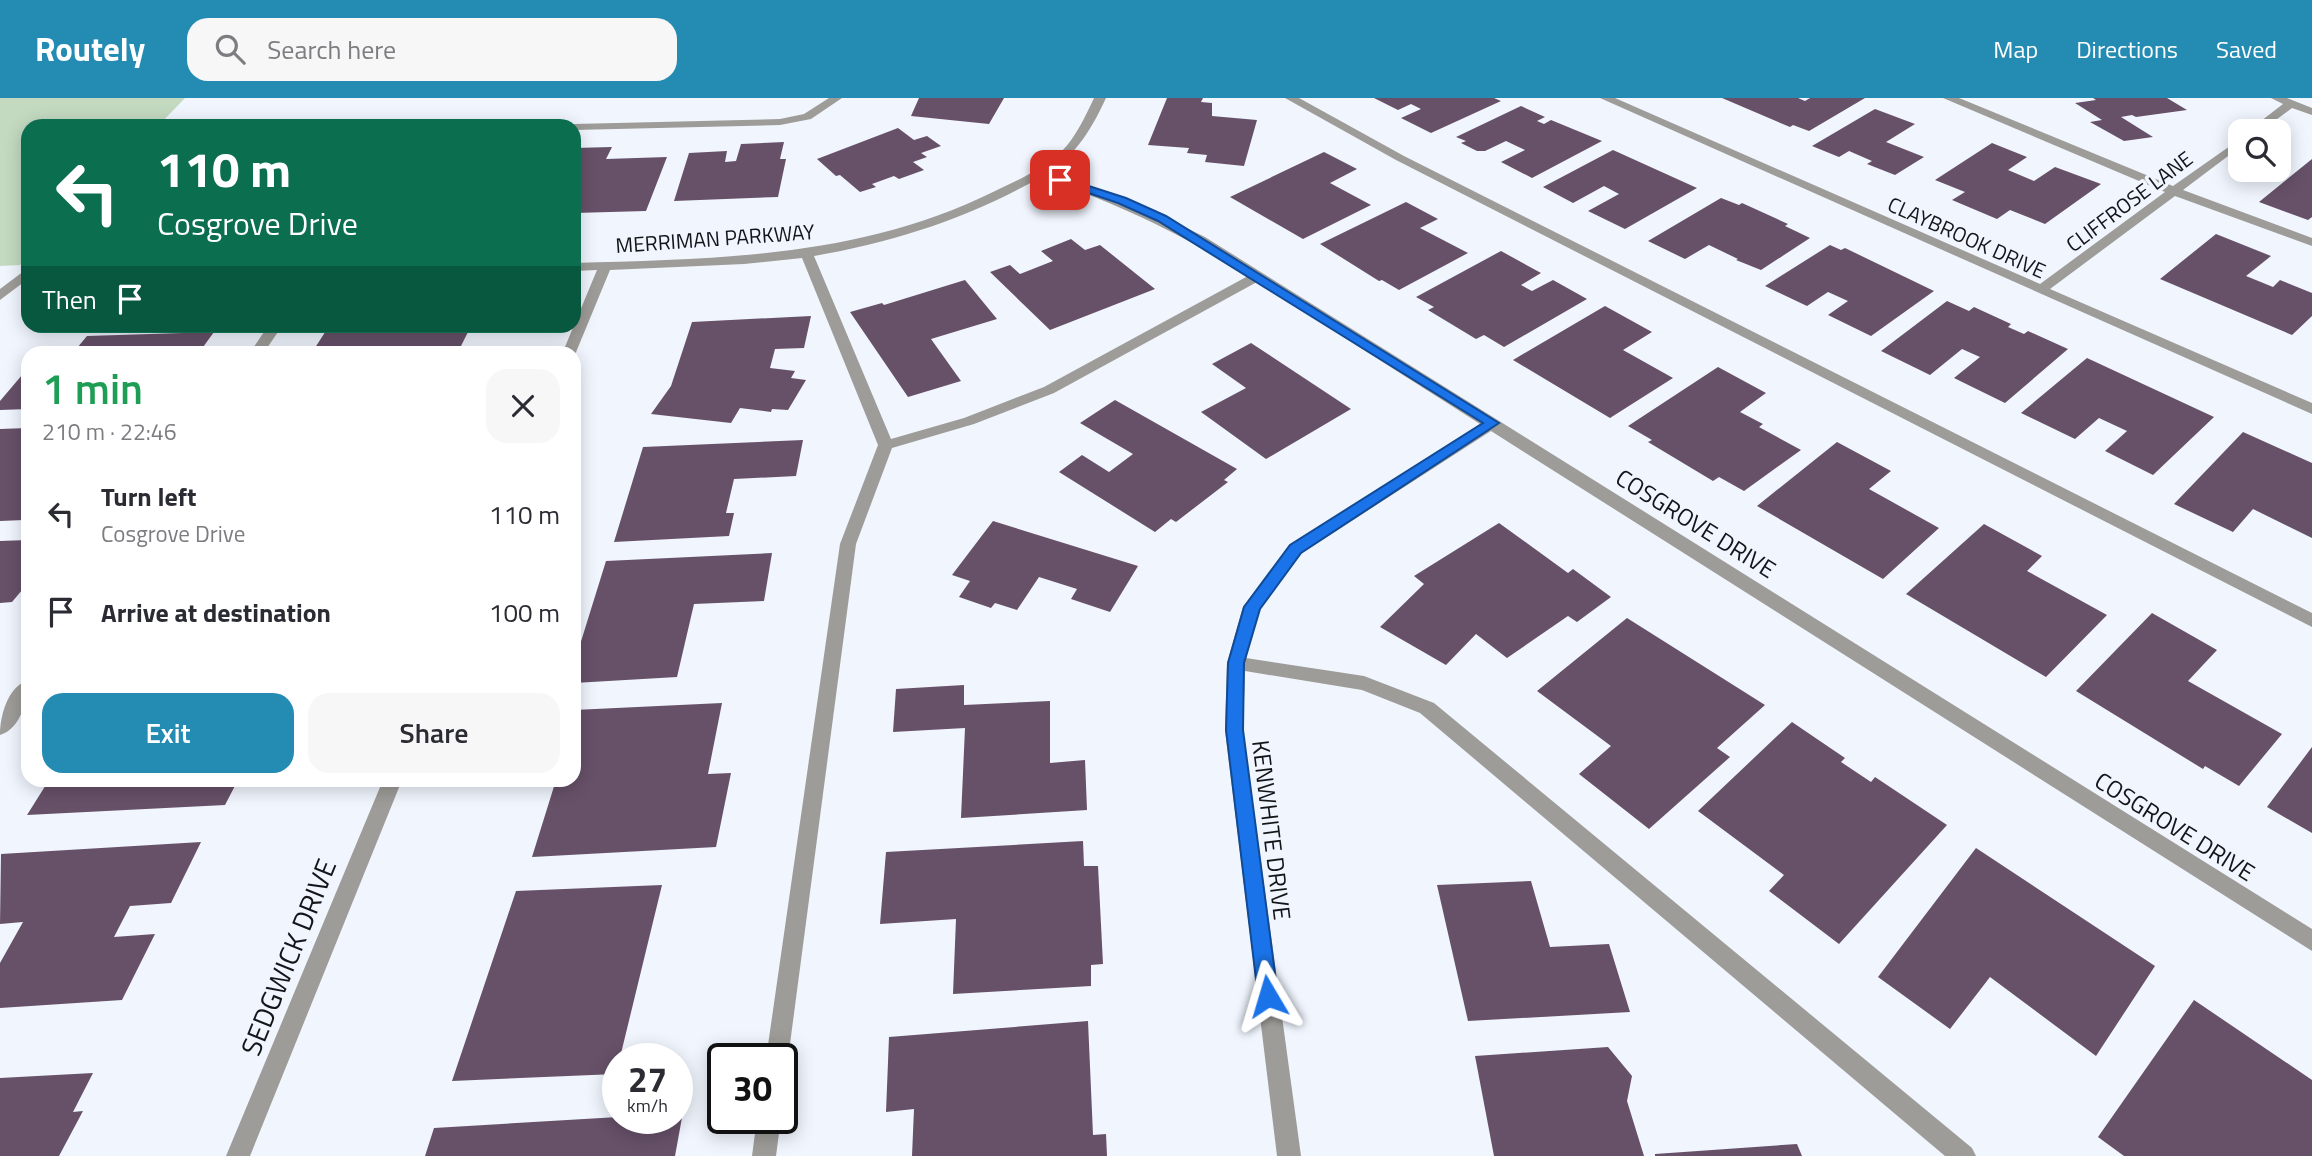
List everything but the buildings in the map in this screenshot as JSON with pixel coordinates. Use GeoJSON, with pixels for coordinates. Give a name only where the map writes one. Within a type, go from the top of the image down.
{"type":"FeatureCollection","features":[{"type":"Feature","properties":{"kind":"street"},"geometry":{"type":"LineString","coordinates":[[581,127],[780,122],[807,117],[836,98]]}},
{"type":"Feature","properties":{"kind":"street","name":"MERRIMAN PARKWAY"},"geometry":{"type":"LineString","coordinates":[[581,267],[807,255],[871,243],[937,222],[986,203],[1040,173],[1070,150],[1100,98]]}},
{"type":"Feature","properties":{"kind":"street"},"geometry":{"type":"LineString","coordinates":[[1291,98],[1399,158],[2312,621]]}},
{"type":"Feature","properties":{"kind":"street","name":"CLAYBROOK DRIVE"},"geometry":{"type":"LineString","coordinates":[[1606,98],[2312,409]]}},
{"type":"Feature","properties":{"kind":"street"},"geometry":{"type":"LineString","coordinates":[[1949,98],[2174,191],[2312,242]]}},
{"type":"Feature","properties":{"kind":"street"},"geometry":{"type":"LineString","coordinates":[[2277,98],[2312,112]]}},
{"type":"Feature","properties":{"kind":"street"},"geometry":{"type":"LineString","coordinates":[[2270,119],[2291,104]]}},
{"type":"Feature","properties":{"kind":"street","name":"CLIFFROSE LANE"},"geometry":{"type":"LineString","coordinates":[[2040,290],[2228,151]]}},
{"type":"Feature","properties":{"kind":"street","name":"COSGROVE DRIVE"},"geometry":{"type":"LineString","coordinates":[[1040,173],[1122,201],[1162,218],[2312,941]]}},
{"type":"Feature","properties":{"kind":"street"},"geometry":{"type":"LineString","coordinates":[[779,1043],[848,544],[887,444],[807,255]]}},
{"type":"Feature","properties":{"kind":"street"},"geometry":{"type":"LineString","coordinates":[[581,325],[605,266]]}},
{"type":"Feature","properties":{"kind":"street"},"geometry":{"type":"LineString","coordinates":[[0,296],[5,285],[21,276]]}},
{"type":"Feature","properties":{"kind":"street"},"geometry":{"type":"LineString","coordinates":[[887,444],[970,421],[1049,390],[1256,276]]}},
{"type":"Feature","properties":{"kind":"street","name":"KENWHITE DRIVE"},"geometry":{"type":"LineString","coordinates":[[1289,1156],[1234,730],[1236,663],[1252,607],[1296,549],[1492,423]]}},
{"type":"Feature","properties":{"kind":"street"},"geometry":{"type":"LineString","coordinates":[[1236,663],[1364,683],[1427,708],[1964,1156]]}},
{"type":"Feature","properties":{"kind":"street"},"geometry":{"type":"LineString","coordinates":[[0,728],[21,697]]}},
{"type":"Feature","properties":{"kind":"street","name":"SEDGWICK DRIVE"},"geometry":{"type":"LineString","coordinates":[[239,1156],[390,787]]}},
{"type":"Feature","properties":{"kind":"street"},"geometry":{"type":"LineString","coordinates":[[764,1156],[767,1134]]}},
{"type":"Feature","properties":{"kind":"green space"},"geometry":{"type":"Polygon","coordinates":[[[0,98],[185,98],[165,119],[21,119],[21,264],[0,266],[0,98]]]}},
{"type":"Feature","properties":{"kind":"route"},"geometry":{"type":"LineString","coordinates":[[1060,180],[1162,218],[1492,423],[1296,549],[1252,607],[1236,663],[1234,730],[1268,996]]}}]}
